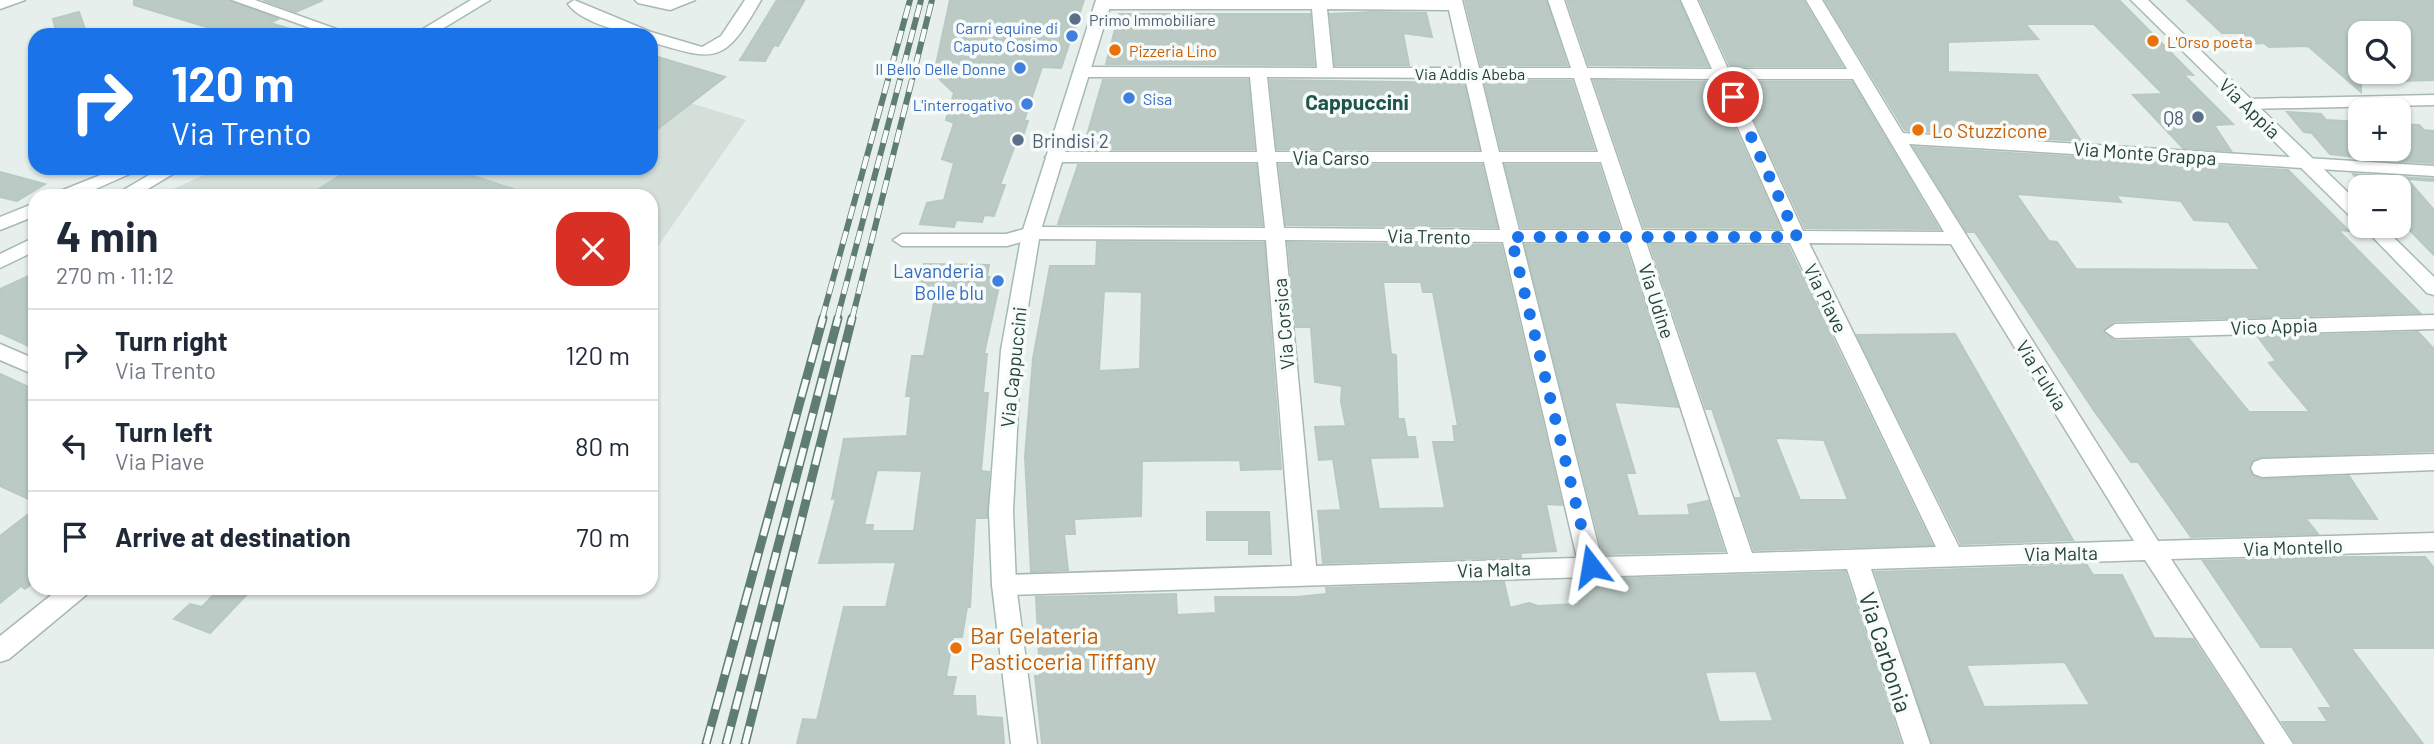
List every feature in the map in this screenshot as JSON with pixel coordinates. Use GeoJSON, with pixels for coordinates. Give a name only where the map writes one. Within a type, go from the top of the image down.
{"type":"FeatureCollection","features":[{"type":"Feature","properties":{"kind":"street"},"geometry":{"type":"LineString","coordinates":[[0,4],[17,0]]}},
{"type":"Feature","properties":{"kind":"street"},"geometry":{"type":"LineString","coordinates":[[240,0],[324,28]]}},
{"type":"Feature","properties":{"kind":"street"},"geometry":{"type":"LineString","coordinates":[[433,28],[482,0]]}},
{"type":"Feature","properties":{"kind":"street"},"geometry":{"type":"LineString","coordinates":[[643,0],[670,5],[687,0]]}},
{"type":"Feature","properties":{"kind":"street"},"geometry":{"type":"LineString","coordinates":[[658,39],[702,52],[710,51],[730,39],[753,0]]}},
{"type":"Feature","properties":{"kind":"street","name":"Via Udine"},"geometry":{"type":"LineString","coordinates":[[1556,0],[1743,563]]}},
{"type":"Feature","properties":{"kind":"street","name":"Via Piave"},"geometry":{"type":"LineString","coordinates":[[1689,0],[1797,237],[1952,556]]}},
{"type":"Feature","properties":{"kind":"street","name":"Via Fulvia"},"geometry":{"type":"LineString","coordinates":[[1814,0],[1957,238],[2152,551],[2280,744]]}},
{"type":"Feature","properties":{"kind":"street","name":"Via Appia"},"geometry":{"type":"LineString","coordinates":[[2139,0],[2348,203]]}},
{"type":"Feature","properties":{"kind":"street"},"geometry":{"type":"LineString","coordinates":[[575,1],[580,10],[627,28]]}},
{"type":"Feature","properties":{"kind":"street"},"geometry":{"type":"LineString","coordinates":[[1103,2],[1455,3],[1490,157],[1591,566]]}},
{"type":"Feature","properties":{"kind":"street","name":"Via Cappuccini"},"geometry":{"type":"LineString","coordinates":[[1024,744],[1004,585],[1001,511],[1011,350],[1031,233],[1103,2]]}},
{"type":"Feature","properties":{"kind":"street"},"geometry":{"type":"LineString","coordinates":[[1319,3],[1326,74]]}},
{"type":"Feature","properties":{"kind":"street","name":"Via Addis Abeba"},"geometry":{"type":"LineString","coordinates":[[1081,72],[1859,74]]}},
{"type":"Feature","properties":{"kind":"street","name":"Via Corsica"},"geometry":{"type":"LineString","coordinates":[[1258,74],[1276,234],[1305,575]]}},
{"type":"Feature","properties":{"kind":"street"},"geometry":{"type":"LineString","coordinates":[[2247,104],[2434,100]]}},
{"type":"Feature","properties":{"kind":"street","name":"Via Monte Grappa"},"geometry":{"type":"LineString","coordinates":[[1899,138],[2434,171]]}},
{"type":"Feature","properties":{"kind":"street","name":"Via Carso"},"geometry":{"type":"LineString","coordinates":[[1054,157],[1607,157]]}},
{"type":"Feature","properties":{"kind":"street"},"geometry":{"type":"LineString","coordinates":[[82,189],[116,175]]}},
{"type":"Feature","properties":{"kind":"street"},"geometry":{"type":"LineString","coordinates":[[141,189],[163,175]]}},
{"type":"Feature","properties":{"kind":"street"},"geometry":{"type":"LineString","coordinates":[[0,224],[28,212]]}},
{"type":"Feature","properties":{"kind":"street","name":"Via Trento"},"geometry":{"type":"LineString","coordinates":[[902,240],[1007,240],[1031,233],[1957,238]]}},
{"type":"Feature","properties":{"kind":"street"},"geometry":{"type":"LineString","coordinates":[[2384,238],[2431,282]]}},
{"type":"Feature","properties":{"kind":"street"},"geometry":{"type":"LineString","coordinates":[[0,262],[28,247]]}},
{"type":"Feature","properties":{"kind":"street","name":"Vico Appia"},"geometry":{"type":"LineString","coordinates":[[2115,331],[2434,322]]}},
{"type":"Feature","properties":{"kind":"street"},"geometry":{"type":"LineString","coordinates":[[0,351],[28,365]]}},
{"type":"Feature","properties":{"kind":"street"},"geometry":{"type":"LineString","coordinates":[[2262,468],[2434,462]]}},
{"type":"Feature","properties":{"kind":"street","name":"Via Montello"},"geometry":{"type":"LineString","coordinates":[[2152,551],[2434,542]]}},
{"type":"Feature","properties":{"kind":"street","name":"Via Malta"},"geometry":{"type":"LineString","coordinates":[[1004,585],[2152,551]]}},
{"type":"Feature","properties":{"kind":"street","name":"Via Carbonia"},"geometry":{"type":"LineString","coordinates":[[1856,560],[1917,744]]}},
{"type":"Feature","properties":{"kind":"street"},"geometry":{"type":"LineString","coordinates":[[0,651],[69,595]]}},
{"type":"Feature","properties":{"kind":"shaded area"},"geometry":{"type":"Polygon","coordinates":[[[658,93],[746,120],[658,246],[658,189],[173,189],[204,175],[658,175],[658,93]]]}},
{"type":"Feature","properties":{"kind":"building"},"geometry":{"type":"Polygon","coordinates":[[[134,0],[229,0],[278,19],[270,23],[287,28],[210,28],[134,5],[134,0]]]}},
{"type":"Feature","properties":{"kind":"building"},"geometry":{"type":"Polygon","coordinates":[[[263,0],[323,0],[296,12],[263,0]]]}},
{"type":"Feature","properties":{"kind":"building"},"geometry":{"type":"Polygon","coordinates":[[[777,0],[804,1],[778,46],[774,45],[765,61],[740,60],[777,0]]]}},
{"type":"Feature","properties":{"kind":"building"},"geometry":{"type":"Polygon","coordinates":[[[950,0],[1084,0],[1061,68],[1042,67],[1024,121],[1028,121],[1020,145],[1015,145],[1000,185],[1005,185],[994,216],[984,215],[982,222],[956,220],[954,227],[920,224],[927,203],[944,200],[954,163],[942,159],[954,123],[946,120],[954,93],[934,74],[950,0]]]}},
{"type":"Feature","properties":{"kind":"building"},"geometry":{"type":"Polygon","coordinates":[[[1465,0],[1546,0],[1567,65],[1481,65],[1465,0]]]}},
{"type":"Feature","properties":{"kind":"building"},"geometry":{"type":"Polygon","coordinates":[[[1567,0],[1679,0],[1708,66],[1589,65],[1567,0]]]}},
{"type":"Feature","properties":{"kind":"building"},"geometry":{"type":"Polygon","coordinates":[[[1700,0],[1803,0],[1842,66],[1730,66],[1700,0]]]}},
{"type":"Feature","properties":{"kind":"building"},"geometry":{"type":"Polygon","coordinates":[[[1825,0],[2119,0],[2193,75],[2183,74],[2233,124],[2214,125],[2231,151],[2183,148],[2133,95],[2163,94],[2094,24],[2025,24],[2038,39],[1948,42],[1948,72],[2037,75],[2081,141],[1905,130],[1825,0]]]}},
{"type":"Feature","properties":{"kind":"building"},"geometry":{"type":"Polygon","coordinates":[[[2187,0],[2434,0],[2434,80],[2411,81],[2411,21],[2348,21],[2348,81],[2308,46],[2269,47],[2264,43],[2251,44],[2244,33],[2222,33],[2187,0]]]}},
{"type":"Feature","properties":{"kind":"building"},"geometry":{"type":"Polygon","coordinates":[[[79,12],[85,28],[55,28],[53,19],[79,12]]]}},
{"type":"Feature","properties":{"kind":"building"},"geometry":{"type":"Polygon","coordinates":[[[1426,13],[1432,37],[1403,33],[1409,65],[1335,65],[1330,14],[1426,13]]]}},
{"type":"Feature","properties":{"kind":"building"},"geometry":{"type":"Polygon","coordinates":[[[1119,14],[1310,14],[1314,65],[1106,64],[1119,14]]]}},
{"type":"Feature","properties":{"kind":"building"},"geometry":{"type":"Polygon","coordinates":[[[658,57],[725,77],[658,129],[658,57]]]}},
{"type":"Feature","properties":{"kind":"building"},"geometry":{"type":"Polygon","coordinates":[[[1103,80],[1248,80],[1254,149],[1083,149],[1103,80]]]}},
{"type":"Feature","properties":{"kind":"building"},"geometry":{"type":"Polygon","coordinates":[[[1270,80],[1464,83],[1479,149],[1277,149],[1270,80]]]}},
{"type":"Feature","properties":{"kind":"building"},"geometry":{"type":"Polygon","coordinates":[[[1484,81],[1572,81],[1594,149],[1501,149],[1484,81]]]}},
{"type":"Feature","properties":{"kind":"building"},"geometry":{"type":"Polygon","coordinates":[[[1594,81],[1714,82],[1780,228],[1644,227],[1594,81]]]}},
{"type":"Feature","properties":{"kind":"building"},"geometry":{"type":"Polygon","coordinates":[[[1737,82],[1852,82],[1939,229],[1805,228],[1737,82]]]}},
{"type":"Feature","properties":{"kind":"building"},"geometry":{"type":"Polygon","coordinates":[[[2352,84],[2361,84],[2361,92],[2352,84]]]}},
{"type":"Feature","properties":{"kind":"building"},"geometry":{"type":"Polygon","coordinates":[[[2287,112],[2321,114],[2326,120],[2348,121],[2348,156],[2330,154],[2312,133],[2304,132],[2287,112]]]}},
{"type":"Feature","properties":{"kind":"building"},"geometry":{"type":"Polygon","coordinates":[[[2411,125],[2434,131],[2434,163],[2399,161],[2411,161],[2411,125]]]}},
{"type":"Feature","properties":{"kind":"building"},"geometry":{"type":"Polygon","coordinates":[[[1914,147],[2288,170],[2348,231],[2338,230],[2420,313],[2115,321],[2102,331],[2115,341],[2189,339],[2249,412],[2310,412],[2269,363],[2276,361],[2258,337],[2418,332],[2434,349],[2434,451],[2261,457],[2253,460],[2249,467],[2252,475],[2261,479],[2349,476],[2377,519],[2305,518],[2318,534],[2191,537],[2138,462],[2131,462],[2095,412],[1975,232],[1967,232],[1914,147]],[[2016,194],[2049,241],[2057,242],[2076,269],[2260,270],[2228,222],[2194,220],[2181,201],[2116,195],[2121,202],[2016,194]]]}},
{"type":"Feature","properties":{"kind":"building"},"geometry":{"type":"Polygon","coordinates":[[[1078,165],[1256,165],[1262,225],[1058,224],[1078,165]]]}},
{"type":"Feature","properties":{"kind":"building"},"geometry":{"type":"Polygon","coordinates":[[[1279,165],[1482,165],[1497,227],[1286,225],[1279,165]]]}},
{"type":"Feature","properties":{"kind":"building"},"geometry":{"type":"Polygon","coordinates":[[[1505,165],[1599,165],[1619,227],[1521,227],[1505,165]]]}},
{"type":"Feature","properties":{"kind":"building"},"geometry":{"type":"Polygon","coordinates":[[[0,172],[45,184],[37,189],[28,189],[28,194],[17,201],[0,197],[0,172]]]}},
{"type":"Feature","properties":{"kind":"building"},"geometry":{"type":"Polygon","coordinates":[[[341,175],[470,175],[513,189],[319,189],[341,175]]]}},
{"type":"Feature","properties":{"kind":"building"},"geometry":{"type":"Polygon","coordinates":[[[2411,178],[2434,179],[2411,179],[2411,178]]]}},
{"type":"Feature","properties":{"kind":"building"},"geometry":{"type":"Polygon","coordinates":[[[2411,184],[2434,210],[2434,255],[2411,231],[2411,184]]]}},
{"type":"Feature","properties":{"kind":"building"},"geometry":{"type":"Polygon","coordinates":[[[1097,242],[1264,243],[1281,469],[1241,470],[1240,460],[1142,461],[1141,516],[1074,519],[1075,534],[1064,534],[1068,570],[1031,572],[1025,457],[1033,359],[1050,266],[1096,266],[1097,242]],[[1104,291],[1099,371],[1140,369],[1142,292],[1104,291]]]}},
{"type":"Feature","properties":{"kind":"building"},"geometry":{"type":"Polygon","coordinates":[[[1288,243],[1501,245],[1562,505],[1546,504],[1556,551],[1520,553],[1521,557],[1323,563],[1318,511],[1341,510],[1333,459],[1319,460],[1315,427],[1346,426],[1341,402],[1342,386],[1315,382],[1311,327],[1296,327],[1288,243]],[[1383,282],[1391,354],[1396,355],[1398,419],[1404,419],[1407,437],[1415,437],[1418,457],[1370,458],[1379,509],[1445,508],[1433,442],[1455,442],[1453,426],[1458,426],[1433,292],[1423,292],[1421,282],[1383,282]]]}},
{"type":"Feature","properties":{"kind":"building"},"geometry":{"type":"Polygon","coordinates":[[[1525,245],[1625,245],[1678,407],[1614,402],[1635,473],[1626,473],[1638,516],[1690,515],[1688,505],[1708,501],[1724,551],[1603,554],[1525,245]]]}},
{"type":"Feature","properties":{"kind":"building"},"geometry":{"type":"Polygon","coordinates":[[[1650,245],[1788,246],[1932,545],[1754,550],[1736,498],[1742,498],[1712,409],[1706,409],[1650,245]],[[1775,438],[1800,500],[1848,500],[1824,440],[1775,438]]]}},
{"type":"Feature","properties":{"kind":"building"},"geometry":{"type":"Polygon","coordinates":[[[924,264],[989,265],[987,277],[1001,277],[984,354],[987,354],[983,393],[988,393],[981,471],[989,472],[987,518],[975,518],[970,607],[967,607],[962,637],[953,637],[946,677],[956,677],[952,696],[975,696],[976,716],[1002,718],[1004,744],[797,744],[803,719],[817,720],[844,607],[886,607],[896,562],[819,563],[836,498],[832,499],[844,439],[907,436],[911,396],[906,396],[912,356],[924,356],[935,297],[934,294],[916,295],[924,264]],[[877,470],[864,525],[873,525],[872,531],[914,531],[922,471],[877,470]]]}},
{"type":"Feature","properties":{"kind":"building"},"geometry":{"type":"Polygon","coordinates":[[[28,276],[28,346],[0,333],[0,289],[28,276]]]}},
{"type":"Feature","properties":{"kind":"building"},"geometry":{"type":"Polygon","coordinates":[[[1955,334],[2073,540],[1961,544],[1857,335],[1955,334]]]}},
{"type":"Feature","properties":{"kind":"building"},"geometry":{"type":"Polygon","coordinates":[[[0,374],[28,387],[28,499],[0,486],[0,374]]]}},
{"type":"Feature","properties":{"kind":"building"},"geometry":{"type":"Polygon","coordinates":[[[1207,512],[1269,512],[1271,554],[1249,554],[1249,540],[1207,540],[1207,512]]]}},
{"type":"Feature","properties":{"kind":"building"},"geometry":{"type":"Polygon","coordinates":[[[28,514],[28,587],[25,589],[21,586],[0,603],[0,536],[28,514]]]}},
{"type":"Feature","properties":{"kind":"building"},"geometry":{"type":"Polygon","coordinates":[[[2425,557],[2434,568],[2434,648],[2351,648],[2423,744],[2296,744],[2282,722],[2328,722],[2319,708],[2332,708],[2292,647],[2261,647],[2203,561],[2425,557]]]}},
{"type":"Feature","properties":{"kind":"building"},"geometry":{"type":"Polygon","coordinates":[[[2087,565],[2093,575],[2122,575],[2154,638],[2193,639],[2262,744],[1932,744],[1875,572],[2087,565]],[[2065,662],[1966,665],[1984,707],[2090,705],[2065,662]]]}},
{"type":"Feature","properties":{"kind":"building"},"geometry":{"type":"Polygon","coordinates":[[[1845,572],[1901,744],[1042,744],[1035,676],[1040,676],[1036,597],[1176,594],[1177,615],[1216,613],[1215,597],[1296,597],[1327,594],[1326,588],[1504,582],[1510,608],[1529,603],[1538,606],[1579,604],[1573,580],[1845,572]],[[1756,671],[1705,672],[1719,722],[1773,721],[1756,671]]]}},
{"type":"Feature","properties":{"kind":"building"},"geometry":{"type":"Polygon","coordinates":[[[213,595],[246,595],[210,633],[174,619],[190,604],[202,607],[213,595]]]}},
{"type":"Feature","properties":{"kind":"railway"},"geometry":{"type":"LineString","coordinates":[[822,319],[910,0]]}},
{"type":"Feature","properties":{"kind":"railway"},"geometry":{"type":"LineString","coordinates":[[837,319],[921,0]]}},
{"type":"Feature","properties":{"kind":"railway"},"geometry":{"type":"LineString","coordinates":[[852,319],[932,0]]}},
{"type":"Feature","properties":{"kind":"railway"},"geometry":{"type":"LineString","coordinates":[[706,744],[823,318]]}},
{"type":"Feature","properties":{"kind":"railway"},"geometry":{"type":"LineString","coordinates":[[726,744],[838,318]]}},
{"type":"Feature","properties":{"kind":"railway"},"geometry":{"type":"LineString","coordinates":[[745,744],[852,318]]}},
{"type":"Feature","properties":{"kind":"place","name":"Primo Immobiliare"},"geometry":{"type":"Point","coordinates":[1075,19]}},
{"type":"Feature","properties":{"kind":"place","name":"Carni equine di Caputo Cosimo"},"geometry":{"type":"Point","coordinates":[1072,36]}},
{"type":"Feature","properties":{"kind":"place","name":"L'Orso poeta"},"geometry":{"type":"Point","coordinates":[2153,41]}},
{"type":"Feature","properties":{"kind":"place","name":"Pizzeria Lino"},"geometry":{"type":"Point","coordinates":[1115,50]}},
{"type":"Feature","properties":{"kind":"place","name":"Il Bello Delle Donne"},"geometry":{"type":"Point","coordinates":[1020,68]}},
{"type":"Feature","properties":{"kind":"place","name":"Sisa"},"geometry":{"type":"Point","coordinates":[1129,98]}},
{"type":"Feature","properties":{"kind":"place","name":"L'interrogativo"},"geometry":{"type":"Point","coordinates":[1027,104]}},
{"type":"Feature","properties":{"kind":"place","name":"Q8"},"geometry":{"type":"Point","coordinates":[2198,117]}},
{"type":"Feature","properties":{"kind":"place","name":"Lo Stuzzicone"},"geometry":{"type":"Point","coordinates":[1918,130]}},
{"type":"Feature","properties":{"kind":"place","name":"Brindisi 2"},"geometry":{"type":"Point","coordinates":[1018,140]}},
{"type":"Feature","properties":{"kind":"place","name":"Lavanderia Bolle blu"},"geometry":{"type":"Point","coordinates":[998,281]}},
{"type":"Feature","properties":{"kind":"place","name":"Bar Gelateria Pasticceria Tiffany"},"geometry":{"type":"Point","coordinates":[956,648]}},
{"type":"Feature","properties":{"kind":"district","name":"Cappuccini"},"geometry":{"type":"Point","coordinates":[1357,101]}},
{"type":"Feature","properties":{"kind":"route"},"geometry":{"type":"LineString","coordinates":[[1591,566],[1511,237],[1797,237],[1733,97]]}}]}
